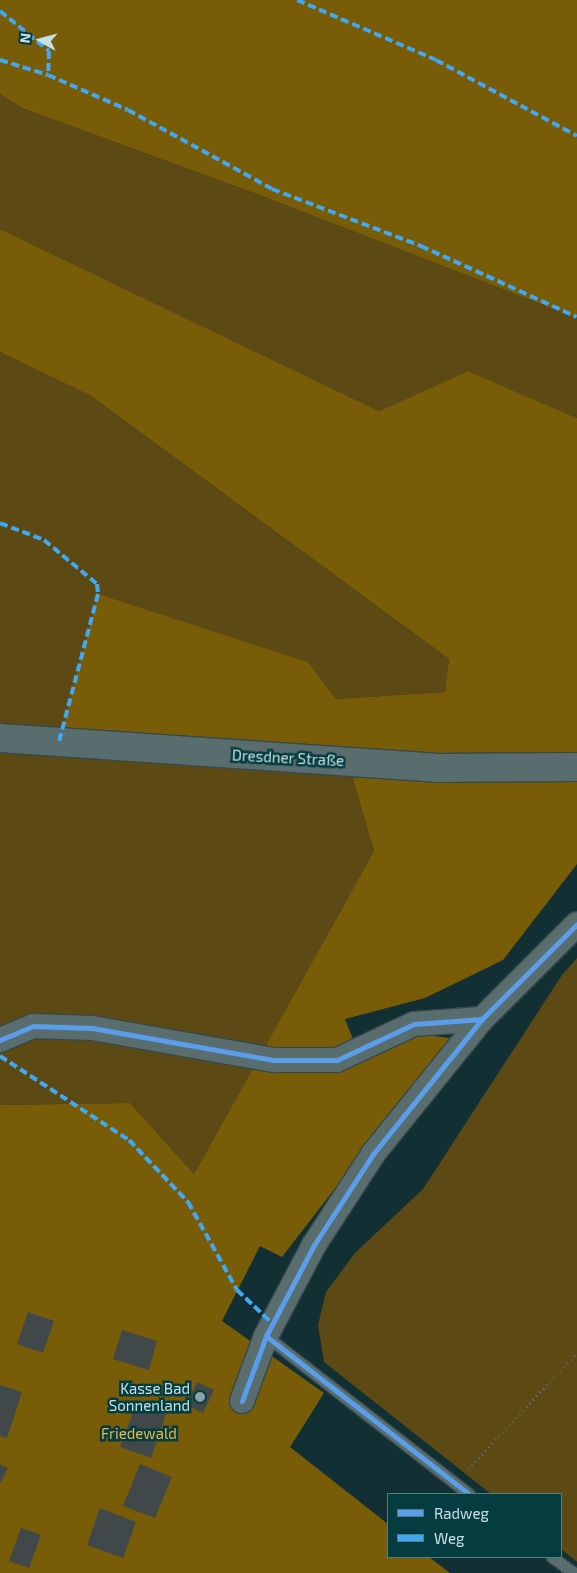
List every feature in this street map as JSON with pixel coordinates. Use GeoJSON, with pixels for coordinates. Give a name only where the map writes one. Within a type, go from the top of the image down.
{"type":"FeatureCollection","features":[{"type":"Feature","properties":{"kind":"main road","name":"Dresdner Straße"},"geometry":{"type":"LineString","coordinates":[[0,738],[436,768],[577,767]]}},
{"type":"Feature","properties":{"kind":"street"},"geometry":{"type":"LineString","coordinates":[[242,1401],[266,1336],[314,1245],[373,1154],[482,1019],[577,924]]}},
{"type":"Feature","properties":{"kind":"street"},"geometry":{"type":"LineString","coordinates":[[0,1040],[33,1026],[92,1028],[274,1060],[337,1060],[414,1024],[482,1019]]}},
{"type":"Feature","properties":{"kind":"lane"},"geometry":{"type":"LineString","coordinates":[[266,1336],[468,1493]]}},
{"type":"Feature","properties":{"kind":"lane"},"geometry":{"type":"LineString","coordinates":[[553,1558],[574,1573]]}},
{"type":"Feature","properties":{"kind":"path"},"geometry":{"type":"LineString","coordinates":[[454,1483],[577,1353]]}},
{"type":"Feature","properties":{"kind":"shaded area"},"geometry":{"type":"Polygon","coordinates":[[[0,94],[22,108],[257,194],[577,318],[577,418],[468,371],[379,411],[0,229],[0,94]]]}},
{"type":"Feature","properties":{"kind":"shaded area"},"geometry":{"type":"Polygon","coordinates":[[[0,352],[91,396],[449,659],[445,692],[336,699],[308,662],[98,595],[348,762],[374,851],[194,1174],[130,1103],[0,1105],[0,352]]]}},
{"type":"Feature","properties":{"kind":"shaded area"},"geometry":{"type":"Polygon","coordinates":[[[577,958],[577,1562],[562,1550],[562,1493],[490,1493],[324,1362],[318,1325],[326,1292],[355,1253],[423,1189],[562,975],[577,958]]]}},
{"type":"Feature","properties":{"kind":"green space"},"geometry":{"type":"Polygon","coordinates":[[[0,0],[577,0],[577,318],[257,194],[22,108],[0,94],[0,0]]]}},
{"type":"Feature","properties":{"kind":"green space","name":"Friedewald"},"geometry":{"type":"Polygon","coordinates":[[[0,229],[379,411],[468,371],[577,418],[577,864],[503,960],[425,998],[345,1019],[360,1057],[414,1034],[451,1038],[282,1257],[260,1246],[222,1321],[324,1393],[290,1447],[387,1523],[387,1558],[430,1558],[450,1573],[0,1573],[0,1105],[130,1103],[194,1174],[374,851],[348,762],[59,742],[98,594],[308,662],[336,699],[445,692],[449,659],[91,396],[0,352],[0,229]]]}},
{"type":"Feature","properties":{"kind":"building"},"geometry":{"type":"Polygon","coordinates":[[[28,1312],[54,1321],[43,1353],[17,1344],[28,1312]]]}},
{"type":"Feature","properties":{"kind":"building"},"geometry":{"type":"Polygon","coordinates":[[[122,1330],[157,1341],[149,1370],[113,1359],[122,1330]]]}},
{"type":"Feature","properties":{"kind":"building","name":"Kasse Bad Sonnenland"},"geometry":{"type":"Polygon","coordinates":[[[197,1382],[214,1390],[203,1413],[186,1405],[197,1382]]]}},
{"type":"Feature","properties":{"kind":"building"},"geometry":{"type":"Polygon","coordinates":[[[0,1385],[22,1392],[7,1438],[0,1436],[0,1385]]]}},
{"type":"Feature","properties":{"kind":"building"},"geometry":{"type":"Polygon","coordinates":[[[136,1404],[166,1414],[151,1458],[120,1447],[136,1404]]]}},
{"type":"Feature","properties":{"kind":"building"},"geometry":{"type":"Polygon","coordinates":[[[0,1464],[8,1468],[0,1484],[0,1464]]]}},
{"type":"Feature","properties":{"kind":"building"},"geometry":{"type":"Polygon","coordinates":[[[140,1464],[172,1477],[155,1518],[123,1506],[140,1464]]]}},
{"type":"Feature","properties":{"kind":"building"},"geometry":{"type":"Polygon","coordinates":[[[100,1508],[136,1522],[123,1558],[87,1545],[100,1508]]]}},
{"type":"Feature","properties":{"kind":"building"},"geometry":{"type":"Polygon","coordinates":[[[21,1528],[41,1535],[29,1568],[9,1561],[21,1528]]]}},
{"type":"Feature","properties":{"kind":"marked path"},"geometry":{"type":"LineString","coordinates":[[297,0],[436,60],[577,136]]}},
{"type":"Feature","properties":{"kind":"marked path"},"geometry":{"type":"LineString","coordinates":[[0,11],[49,51],[48,75]]}},
{"type":"Feature","properties":{"kind":"marked path"},"geometry":{"type":"LineString","coordinates":[[0,60],[48,75],[128,110],[272,189],[421,246],[577,317]]}},
{"type":"Feature","properties":{"kind":"marked path"},"geometry":{"type":"LineString","coordinates":[[0,523],[44,540],[97,584],[98,594],[59,742]]}},
{"type":"Feature","properties":{"kind":"marked path"},"geometry":{"type":"LineString","coordinates":[[0,1056],[129,1140],[188,1202],[237,1290],[273,1324]]}},
{"type":"Feature","properties":{"kind":"cycle path"},"geometry":{"type":"LineString","coordinates":[[242,1401],[266,1336],[314,1245],[373,1154],[482,1019],[577,924]]}},
{"type":"Feature","properties":{"kind":"cycle path"},"geometry":{"type":"LineString","coordinates":[[0,1040],[33,1026],[92,1028],[274,1060],[337,1060],[414,1024],[482,1019]]}},
{"type":"Feature","properties":{"kind":"cycle path"},"geometry":{"type":"LineString","coordinates":[[266,1336],[468,1493]]}},
{"type":"Feature","properties":{"kind":"place","name":"Kasse Bad Sonnenland"},"geometry":{"type":"Point","coordinates":[200,1397]}}]}
